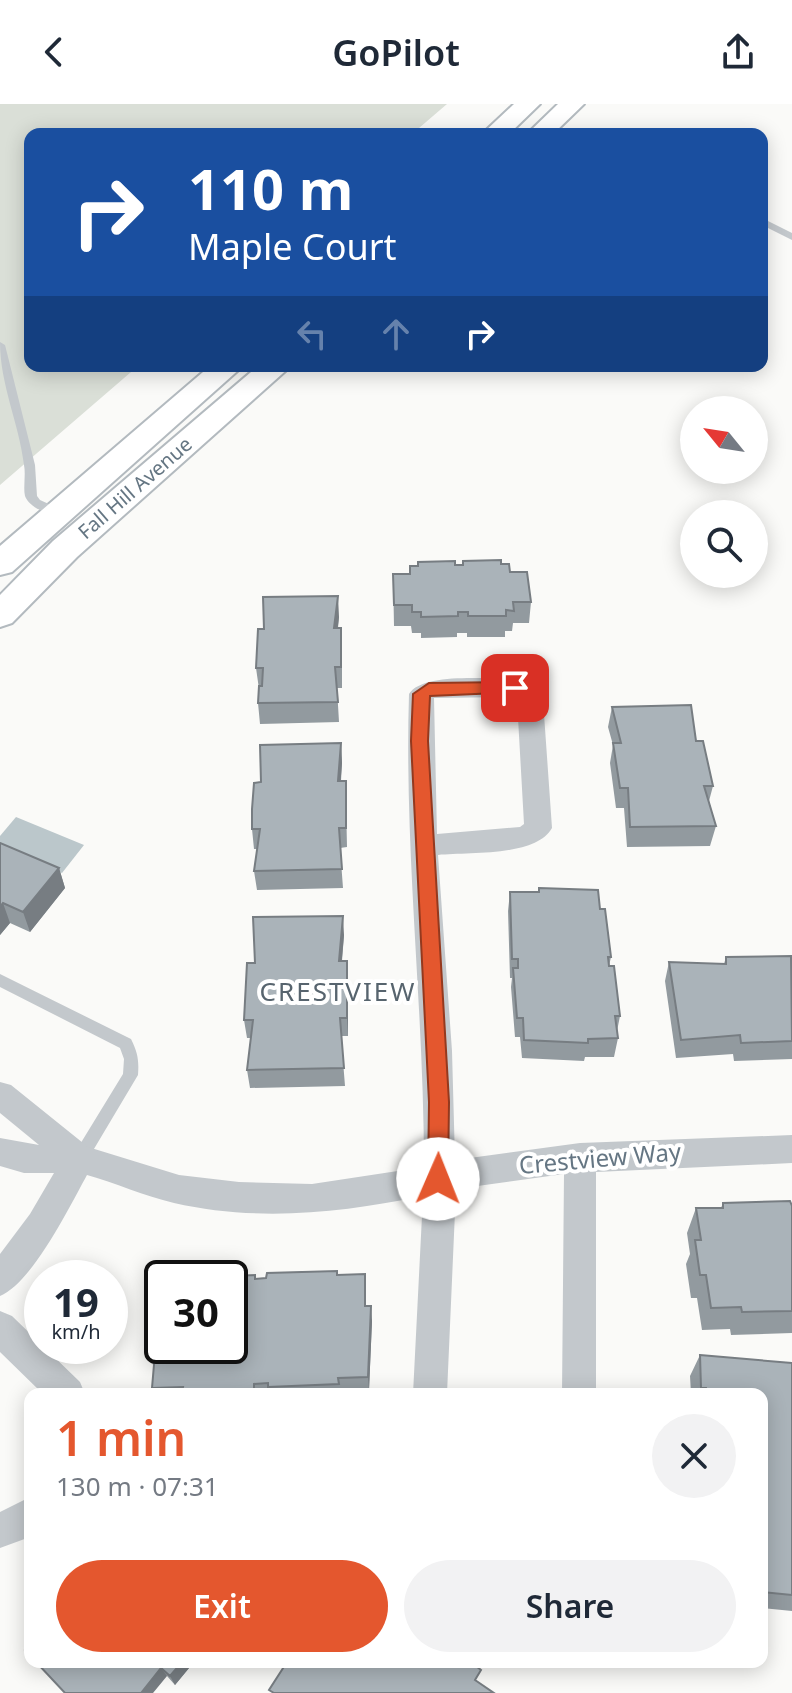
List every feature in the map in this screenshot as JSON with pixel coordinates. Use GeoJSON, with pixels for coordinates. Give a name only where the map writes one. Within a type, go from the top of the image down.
{"type":"FeatureCollection","features":[{"type":"Feature","properties":{"kind":"main road"},"geometry":{"type":"LineString","coordinates":[[501,128],[528,104]]}},
{"type":"Feature","properties":{"kind":"main road"},"geometry":{"type":"LineString","coordinates":[[546,128],[572,104]]}},
{"type":"Feature","properties":{"kind":"main road","name":"Fall Hill Avenue"},"geometry":{"type":"LineString","coordinates":[[0,564],[221,372]]}},
{"type":"Feature","properties":{"kind":"main road","name":"Fall Hill Avenue"},"geometry":{"type":"LineString","coordinates":[[0,615],[65,549],[269,372]]}},
{"type":"Feature","properties":{"kind":"street"},"geometry":{"type":"LineString","coordinates":[[425,845],[520,838],[538,828],[530,700],[526,693],[515,688],[487,688],[429,689],[422,694],[419,741],[439,1102],[436,1332],[431,1388]]}},
{"type":"Feature","properties":{"kind":"street","name":"Crestview Way"},"geometry":{"type":"LineString","coordinates":[[0,1095],[79,1159]]}},
{"type":"Feature","properties":{"kind":"street","name":"Crestview Way"},"geometry":{"type":"LineString","coordinates":[[0,1152],[18,1160],[34,1162],[79,1159],[166,1186],[213,1195],[287,1199],[361,1194],[580,1157],[792,1149]]}},
{"type":"Feature","properties":{"kind":"street"},"geometry":{"type":"LineString","coordinates":[[579,1388],[580,1157]]}},
{"type":"Feature","properties":{"kind":"street"},"geometry":{"type":"LineString","coordinates":[[0,1280],[42,1225],[79,1159]]}},
{"type":"Feature","properties":{"kind":"street"},"geometry":{"type":"LineString","coordinates":[[0,1328],[62,1388]]}},
{"type":"Feature","properties":{"kind":"street"},"geometry":{"type":"LineString","coordinates":[[0,1530],[24,1521]]}},
{"type":"Feature","properties":{"kind":"lane"},"geometry":{"type":"LineString","coordinates":[[768,224],[792,237]]}},
{"type":"Feature","properties":{"kind":"lane"},"geometry":{"type":"LineString","coordinates":[[0,345],[30,465],[31,497],[36,503],[58,513]]}},
{"type":"Feature","properties":{"kind":"lane"},"geometry":{"type":"LineString","coordinates":[[0,980],[126,1044],[132,1059],[130,1075],[79,1159]]}},
{"type":"Feature","properties":{"kind":"shaded area"},"geometry":{"type":"Polygon","coordinates":[[[0,104],[447,104],[419,128],[24,128],[24,372],[131,372],[0,485],[0,104]]]}},
{"type":"Feature","properties":{"kind":"shaded area"},"geometry":{"type":"Polygon","coordinates":[[[16,817],[84,845],[62,873],[0,846],[0,836],[16,817]]]}},
{"type":"Feature","properties":{"kind":"building"},"geometry":{"type":"Polygon","coordinates":[[[501,560],[501,564],[509,564],[510,572],[527,572],[531,602],[513,602],[514,611],[506,610],[506,616],[468,616],[468,612],[458,612],[458,616],[421,617],[421,612],[412,612],[412,605],[394,605],[393,574],[410,574],[410,566],[418,566],[418,562],[455,561],[455,565],[463,565],[463,561],[501,560]]]}},
{"type":"Feature","properties":{"kind":"building"},"geometry":{"type":"Polygon","coordinates":[[[338,596],[334,628],[341,628],[341,667],[335,667],[338,702],[258,703],[263,668],[256,668],[258,629],[264,629],[263,597],[338,596]]]}},
{"type":"Feature","properties":{"kind":"building"},"geometry":{"type":"Polygon","coordinates":[[[691,705],[696,741],[703,741],[713,786],[704,786],[716,826],[630,827],[628,788],[620,788],[613,743],[621,743],[612,707],[691,705]]]}},
{"type":"Feature","properties":{"kind":"building"},"geometry":{"type":"Polygon","coordinates":[[[341,743],[338,781],[346,781],[346,828],[339,828],[342,869],[254,871],[260,829],[252,829],[252,809],[254,783],[261,782],[260,745],[341,743]]]}},
{"type":"Feature","properties":{"kind":"building"},"geometry":{"type":"Polygon","coordinates":[[[0,843],[59,868],[23,912],[3,903],[0,907],[0,843]]]}},
{"type":"Feature","properties":{"kind":"building"},"geometry":{"type":"Polygon","coordinates":[[[539,888],[598,890],[600,909],[605,909],[611,957],[608,957],[609,966],[614,966],[620,1016],[615,1016],[618,1038],[588,1039],[588,1043],[524,1040],[523,1018],[517,1018],[513,968],[518,968],[518,959],[512,959],[510,892],[539,892],[539,888]]]}},
{"type":"Feature","properties":{"kind":"building"},"geometry":{"type":"Polygon","coordinates":[[[343,916],[339,961],[347,961],[347,1018],[340,1018],[344,1068],[247,1070],[253,1020],[244,1020],[247,963],[255,963],[253,917],[343,916]]]}},
{"type":"Feature","properties":{"kind":"building"},"geometry":{"type":"Polygon","coordinates":[[[791,956],[792,1041],[741,1043],[740,1035],[681,1040],[669,962],[726,964],[726,957],[791,956]]]}},
{"type":"Feature","properties":{"kind":"building"},"geometry":{"type":"Polygon","coordinates":[[[790,1201],[792,1311],[742,1312],[741,1307],[711,1308],[706,1275],[700,1275],[695,1240],[701,1240],[696,1208],[723,1208],[723,1203],[790,1201]]]}},
{"type":"Feature","properties":{"kind":"building"},"geometry":{"type":"Polygon","coordinates":[[[337,1271],[337,1275],[365,1274],[365,1306],[371,1306],[368,1377],[338,1378],[339,1384],[268,1387],[268,1383],[254,1384],[254,1388],[152,1388],[154,1364],[248,1364],[248,1275],[255,1275],[255,1279],[266,1278],[267,1273],[337,1271]]]}},
{"type":"Feature","properties":{"kind":"building"},"geometry":{"type":"Polygon","coordinates":[[[700,1355],[792,1363],[792,1595],[768,1593],[768,1388],[701,1388],[700,1355]]]}},
{"type":"Feature","properties":{"kind":"building"},"geometry":{"type":"Polygon","coordinates":[[[42,1668],[161,1668],[141,1693],[65,1693],[42,1668]]]}},
{"type":"Feature","properties":{"kind":"building"},"geometry":{"type":"Polygon","coordinates":[[[161,1668],[177,1668],[170,1676],[161,1668]]]}},
{"type":"Feature","properties":{"kind":"building"},"geometry":{"type":"Polygon","coordinates":[[[283,1668],[478,1668],[481,1670],[475,1680],[494,1693],[274,1693],[269,1690],[283,1668]]]}},
{"type":"Feature","properties":{"kind":"district","name":"CRESTVIEW"},"geometry":{"type":"Point","coordinates":[338,992]}},
{"type":"Feature","properties":{"kind":"route"},"geometry":{"type":"LineString","coordinates":[[438,1179],[439,1102],[419,741],[422,694],[429,689],[515,688]]}}]}
